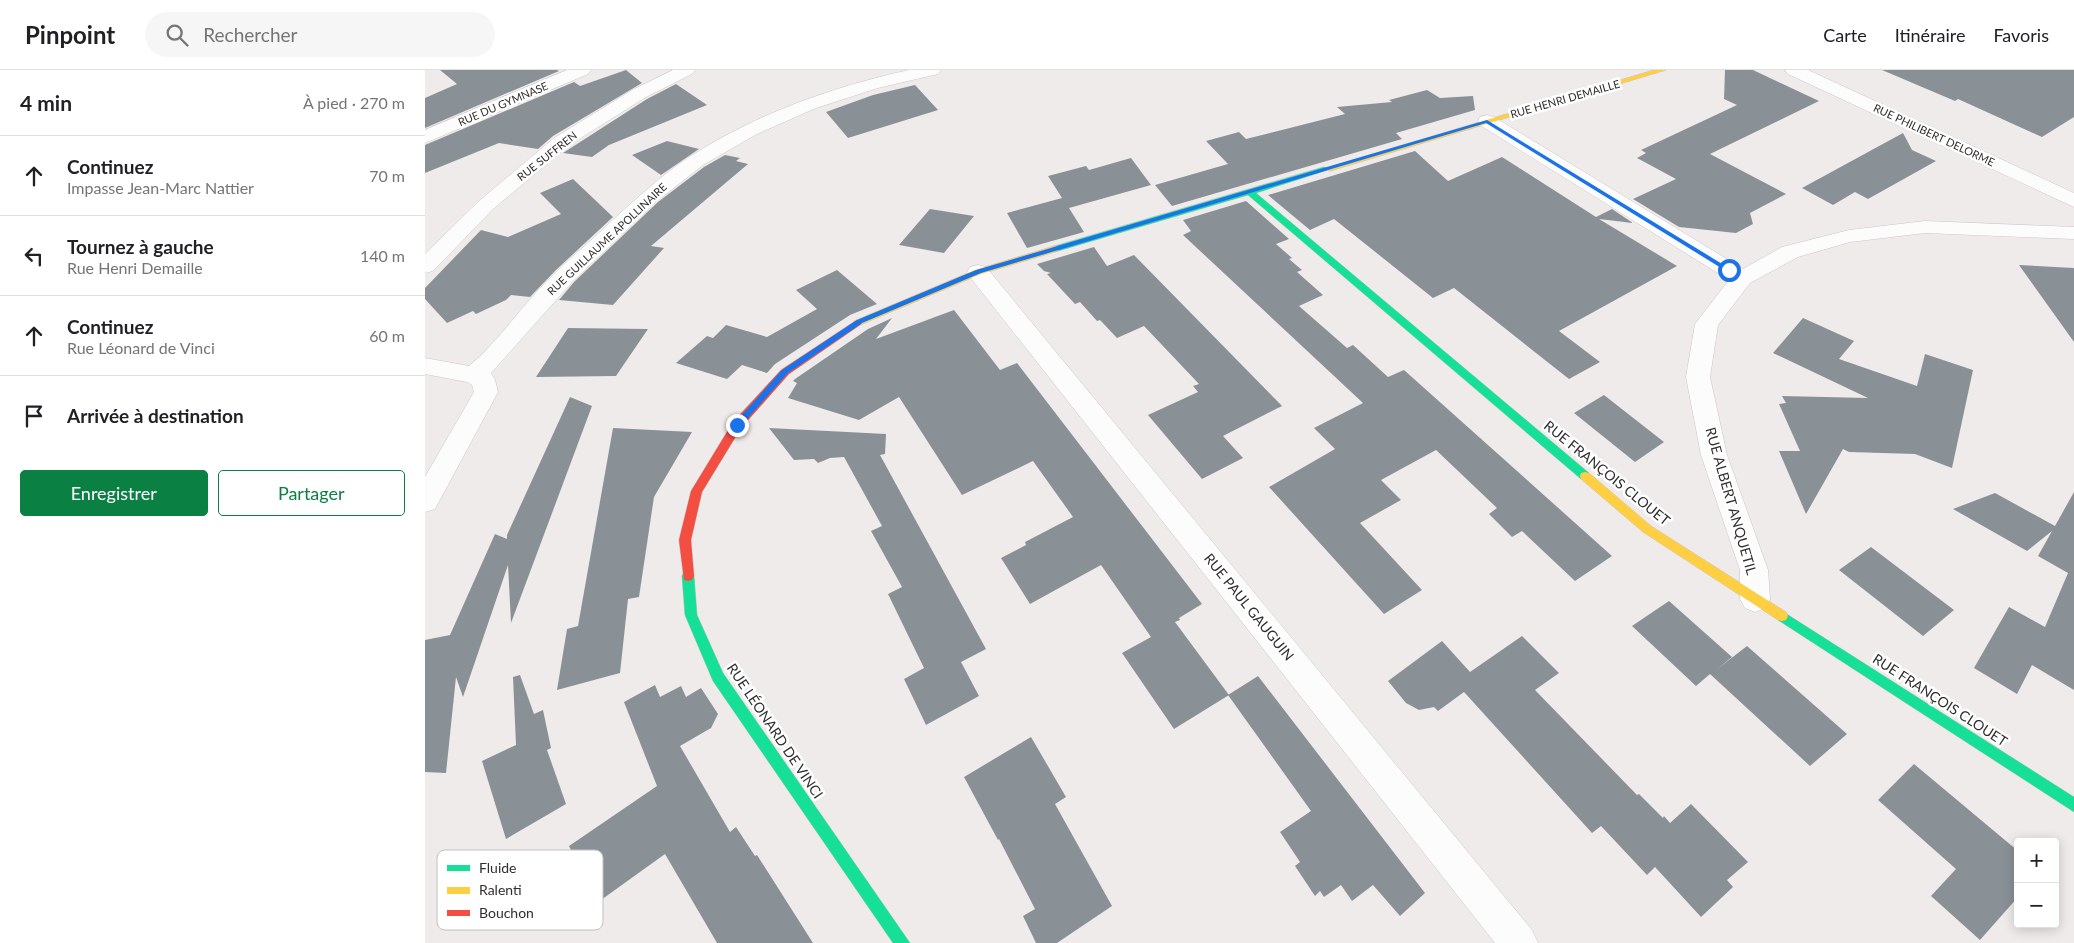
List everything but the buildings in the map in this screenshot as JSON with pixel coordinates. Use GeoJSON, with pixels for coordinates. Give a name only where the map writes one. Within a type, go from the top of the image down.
{"type":"FeatureCollection","features":[{"type":"Feature","properties":{"kind":"street","name":"RUE DU GYMNASE"},"geometry":{"type":"LineString","coordinates":[[425,137],[582,70]]}},
{"type":"Feature","properties":{"kind":"street","name":"RUE SUFFREN"},"geometry":{"type":"LineString","coordinates":[[425,266],[485,206],[561,142],[640,93],[686,70]]}},
{"type":"Feature","properties":{"kind":"street","name":"RUE GUILLAUME APOLLINAIRE"},"geometry":{"type":"LineString","coordinates":[[473,375],[488,364],[551,289],[648,198],[697,161],[749,131],[817,102],[899,77],[932,70]]}},
{"type":"Feature","properties":{"kind":"street","name":"RUE HENRI DEMAILLE"},"geometry":{"type":"LineString","coordinates":[[978,272],[1662,70]]}},
{"type":"Feature","properties":{"kind":"street","name":"RUE PHILIBERT DELORME"},"geometry":{"type":"LineString","coordinates":[[1794,70],[2074,201]]}},
{"type":"Feature","properties":{"kind":"street"},"geometry":{"type":"LineString","coordinates":[[1487,122],[1742,278]]}},
{"type":"Feature","properties":{"kind":"street","name":"RUE FRANÇOIS CLOUET"},"geometry":{"type":"LineString","coordinates":[[1249,192],[1647,529],[2074,805]]}},
{"type":"Feature","properties":{"kind":"street","name":"RUE ALBERT ANQUETIL"},"geometry":{"type":"LineString","coordinates":[[1755,599],[1754,570],[1714,455],[1698,377],[1707,324],[1742,278],[1790,252],[1849,236],[1925,227],[2074,233]]}},
{"type":"Feature","properties":{"kind":"street","name":"RUE LÉONARD DE VINCI"},"geometry":{"type":"LineString","coordinates":[[902,943],[718,677],[691,615],[685,540],[697,491],[737,425],[785,372],[859,322],[978,272]]}},
{"type":"Feature","properties":{"kind":"street","name":"RUE PAUL GAUGUIN"},"geometry":{"type":"LineString","coordinates":[[978,272],[1519,943]]}},
{"type":"Feature","properties":{"kind":"street"},"geometry":{"type":"LineString","coordinates":[[425,366],[473,375],[483,380],[486,392],[425,501]]}},
{"type":"Feature","properties":{"kind":"traffic: fast"},"geometry":{"type":"LineString","coordinates":[[1055,249],[1327,169]]}},
{"type":"Feature","properties":{"kind":"traffic: fast"},"geometry":{"type":"LineString","coordinates":[[1250,192],[1585,476]]}},
{"type":"Feature","properties":{"kind":"traffic: fast"},"geometry":{"type":"LineString","coordinates":[[688,576],[691,615],[718,677],[902,943]]}},
{"type":"Feature","properties":{"kind":"traffic: fast"},"geometry":{"type":"LineString","coordinates":[[1782,616],[2074,805]]}},
{"type":"Feature","properties":{"kind":"traffic: slow"},"geometry":{"type":"LineString","coordinates":[[1327,169],[1662,70]]}},
{"type":"Feature","properties":{"kind":"traffic: slow"},"geometry":{"type":"LineString","coordinates":[[857,323],[978,272],[1055,249]]}},
{"type":"Feature","properties":{"kind":"traffic: slow"},"geometry":{"type":"LineString","coordinates":[[1585,476],[1647,529],[1782,616]]}},
{"type":"Feature","properties":{"kind":"traffic: jam"},"geometry":{"type":"LineString","coordinates":[[688,576],[685,540],[697,491],[737,425],[785,372],[857,323]]}},
{"type":"Feature","properties":{"kind":"route"},"geometry":{"type":"LineString","coordinates":[[737,425],[785,372],[859,322],[978,272],[1487,122],[1729,270]]}}]}
